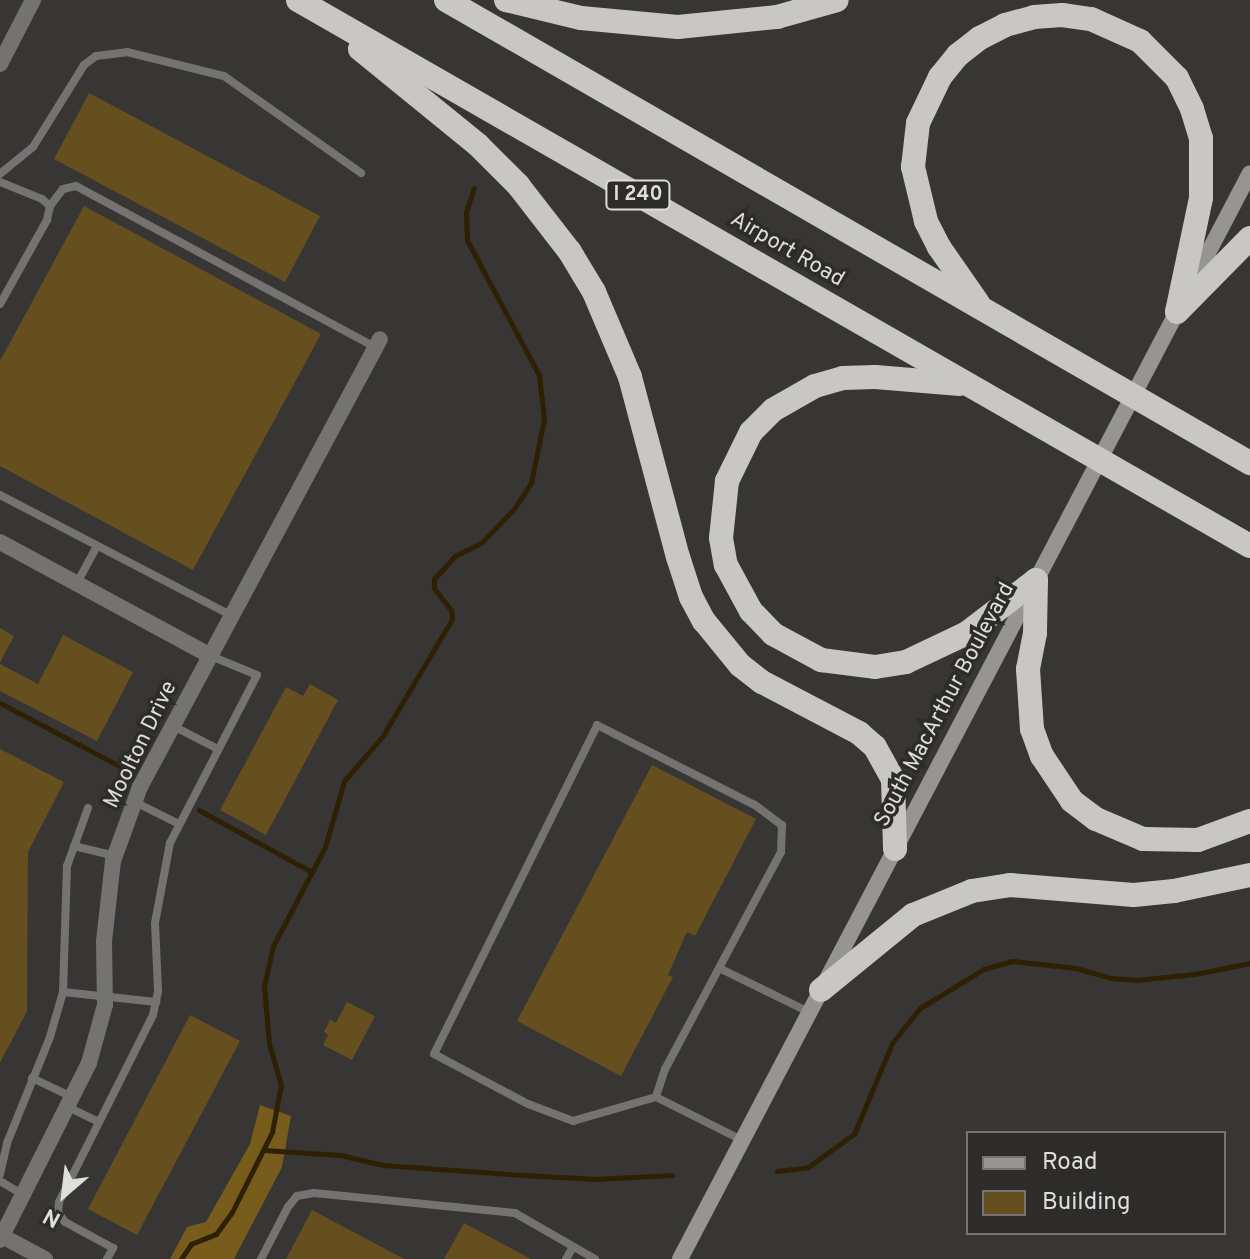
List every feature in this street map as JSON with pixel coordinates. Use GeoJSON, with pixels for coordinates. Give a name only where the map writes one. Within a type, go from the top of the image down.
{"type":"FeatureCollection","features":[{"type":"Feature","properties":{"kind":"highway","name":"Airport Road"},"geometry":{"type":"LineString","coordinates":[[446,0],[1250,463]]}},
{"type":"Feature","properties":{"kind":"highway"},"geometry":{"type":"LineString","coordinates":[[506,0],[581,18],[678,27],[777,17],[837,0]]}},
{"type":"Feature","properties":{"kind":"highway","name":"Airport Road"},"geometry":{"type":"LineString","coordinates":[[302,2],[1250,546]]}},
{"type":"Feature","properties":{"kind":"highway"},"geometry":{"type":"LineString","coordinates":[[302,2],[478,145],[518,185],[570,252],[594,292],[630,377],[678,557],[691,597],[704,621],[740,665],[762,682],[859,733],[875,747],[893,780],[895,849]]}},
{"type":"Feature","properties":{"kind":"highway"},"geometry":{"type":"LineString","coordinates":[[984,311],[939,247],[926,221],[913,167],[918,123],[940,77],[958,55],[980,38],[1034,17],[1062,15],[1091,19],[1140,41],[1177,78],[1192,109],[1201,138],[1201,198],[1177,312]]}},
{"type":"Feature","properties":{"kind":"highway"},"geometry":{"type":"LineString","coordinates":[[1177,312],[1250,238]]}},
{"type":"Feature","properties":{"kind":"highway"},"geometry":{"type":"LineString","coordinates":[[970,385],[875,377],[843,378],[815,386],[773,410],[751,432],[727,481],[721,538],[726,565],[751,611],[773,634],[821,660],[875,667],[906,662],[956,639],[1036,580]]}},
{"type":"Feature","properties":{"kind":"highway"},"geometry":{"type":"LineString","coordinates":[[1036,580],[1035,633],[1028,669],[1032,729],[1042,756],[1072,801],[1117,831],[1143,839],[1198,840],[1250,821]]}},
{"type":"Feature","properties":{"kind":"highway"},"geometry":{"type":"LineString","coordinates":[[821,990],[913,915],[972,891],[1010,885],[1134,895],[1174,891],[1250,875]]}},
{"type":"Feature","properties":{"kind":"main road","name":"South MacArthur Boulevard"},"geometry":{"type":"LineString","coordinates":[[680,1259],[1250,173]]}},
{"type":"Feature","properties":{"kind":"street"},"geometry":{"type":"LineString","coordinates":[[0,64],[33,0]]}},
{"type":"Feature","properties":{"kind":"street","name":"Moolton Drive"},"geometry":{"type":"LineString","coordinates":[[1,1237],[89,1063],[105,996],[104,941],[115,856],[134,802],[378,343]]}},
{"type":"Feature","properties":{"kind":"street"},"geometry":{"type":"LineString","coordinates":[[0,542],[211,656]]}},
{"type":"Feature","properties":{"kind":"street"},"geometry":{"type":"LineString","coordinates":[[1,1237],[45,1259]]}},
{"type":"Feature","properties":{"kind":"lane"},"geometry":{"type":"LineString","coordinates":[[0,174],[33,147],[84,65],[96,56],[127,52],[224,76],[361,173]]}},
{"type":"Feature","properties":{"kind":"lane"},"geometry":{"type":"LineString","coordinates":[[0,182],[42,199],[50,206]]}},
{"type":"Feature","properties":{"kind":"lane"},"geometry":{"type":"LineString","coordinates":[[0,304],[47,220],[50,206],[63,189],[76,186],[378,343]]}},
{"type":"Feature","properties":{"kind":"lane"},"geometry":{"type":"LineString","coordinates":[[0,495],[233,616]]}},
{"type":"Feature","properties":{"kind":"lane"},"geometry":{"type":"LineString","coordinates":[[76,584],[97,546]]}},
{"type":"Feature","properties":{"kind":"lane"},"geometry":{"type":"LineString","coordinates":[[107,1259],[113,1248],[65,1222],[58,1212],[59,1202],[149,1029],[156,1002],[155,923],[160,881],[177,823],[257,675],[211,656]]}},
{"type":"Feature","properties":{"kind":"lane"},"geometry":{"type":"LineString","coordinates":[[656,1097],[665,1069],[781,852],[782,825],[755,805],[597,725],[434,1054],[528,1104],[573,1121],[656,1097],[743,1140]]}},
{"type":"Feature","properties":{"kind":"lane"},"geometry":{"type":"LineString","coordinates":[[173,726],[218,749]]}},
{"type":"Feature","properties":{"kind":"lane"},"geometry":{"type":"LineString","coordinates":[[134,802],[177,823]]}},
{"type":"Feature","properties":{"kind":"lane"},"geometry":{"type":"LineString","coordinates":[[0,1174],[63,992],[67,866],[88,808]]}},
{"type":"Feature","properties":{"kind":"lane"},"geometry":{"type":"LineString","coordinates":[[74,846],[115,856]]}},
{"type":"Feature","properties":{"kind":"lane"},"geometry":{"type":"LineString","coordinates":[[719,968],[809,1012]]}},
{"type":"Feature","properties":{"kind":"lane"},"geometry":{"type":"LineString","coordinates":[[63,992],[156,1002]]}},
{"type":"Feature","properties":{"kind":"lane"},"geometry":{"type":"LineString","coordinates":[[32,1078],[99,1122]]}},
{"type":"Feature","properties":{"kind":"lane"},"geometry":{"type":"LineString","coordinates":[[0,1181],[23,1195]]}},
{"type":"Feature","properties":{"kind":"lane"},"geometry":{"type":"LineString","coordinates":[[261,1259],[288,1207],[297,1196],[314,1193],[515,1213],[595,1259]]}},
{"type":"Feature","properties":{"kind":"lane"},"geometry":{"type":"LineString","coordinates":[[566,1259],[573,1247]]}},
{"type":"Feature","properties":{"kind":"shaded area"},"geometry":{"type":"Polygon","coordinates":[[[260,1105],[291,1116],[282,1167],[234,1259],[170,1259],[187,1227],[206,1222],[250,1144],[260,1105]]]}},
{"type":"Feature","properties":{"kind":"building"},"geometry":{"type":"Polygon","coordinates":[[[89,93],[320,216],[285,282],[54,159],[89,93]]]}},
{"type":"Feature","properties":{"kind":"building"},"geometry":{"type":"Polygon","coordinates":[[[84,206],[321,334],[193,570],[0,466],[0,361],[84,206]]]}},
{"type":"Feature","properties":{"kind":"building"},"geometry":{"type":"Polygon","coordinates":[[[0,628],[14,636],[0,663],[0,628]]]}},
{"type":"Feature","properties":{"kind":"building"},"geometry":{"type":"Polygon","coordinates":[[[63,635],[133,672],[97,741],[0,691],[0,664],[38,684],[63,635]]]}},
{"type":"Feature","properties":{"kind":"building"},"geometry":{"type":"Polygon","coordinates":[[[310,684],[338,700],[266,835],[220,810],[286,687],[303,696],[310,684]]]}},
{"type":"Feature","properties":{"kind":"building"},"geometry":{"type":"Polygon","coordinates":[[[0,749],[64,782],[28,852],[27,1011],[0,1063],[0,749]]]}},
{"type":"Feature","properties":{"kind":"building"},"geometry":{"type":"Polygon","coordinates":[[[652,765],[756,819],[695,936],[687,932],[668,975],[673,977],[621,1076],[517,1021],[652,765]]]}},
{"type":"Feature","properties":{"kind":"building"},"geometry":{"type":"Polygon","coordinates":[[[347,1002],[375,1016],[352,1060],[323,1045],[328,1035],[324,1032],[330,1020],[336,1023],[347,1002]]]}},
{"type":"Feature","properties":{"kind":"building"},"geometry":{"type":"Polygon","coordinates":[[[190,1015],[240,1041],[137,1235],[88,1209],[190,1015]]]}},
{"type":"Feature","properties":{"kind":"building"},"geometry":{"type":"Polygon","coordinates":[[[312,1210],[404,1259],[286,1259],[312,1210]]]}},
{"type":"Feature","properties":{"kind":"building"},"geometry":{"type":"Polygon","coordinates":[[[464,1223],[531,1259],[444,1259],[464,1223]]]}},
{"type":"Feature","properties":{"kind":"waterway"},"geometry":{"type":"LineString","coordinates":[[181,1259],[191,1244],[216,1234],[232,1212],[272,1132],[281,1085],[269,1044],[264,986],[273,946],[325,847],[344,781],[382,737],[452,619],[451,610],[434,588],[434,579],[455,556],[482,542],[514,509],[531,483],[544,419],[539,375],[467,240],[466,212],[474,188]]}},
{"type":"Feature","properties":{"kind":"waterway"},"geometry":{"type":"LineString","coordinates":[[0,703],[131,772]]}},
{"type":"Feature","properties":{"kind":"waterway"},"geometry":{"type":"LineString","coordinates":[[199,810],[312,872]]}},
{"type":"Feature","properties":{"kind":"waterway"},"geometry":{"type":"LineString","coordinates":[[777,1171],[808,1167],[854,1134],[892,1043],[920,1008],[984,969],[1012,961],[1076,968],[1110,978],[1136,980],[1195,974],[1250,963]]}},
{"type":"Feature","properties":{"kind":"waterway"},"geometry":{"type":"LineString","coordinates":[[264,1150],[340,1155],[383,1165],[524,1175],[596,1179],[672,1175]]}}]}
